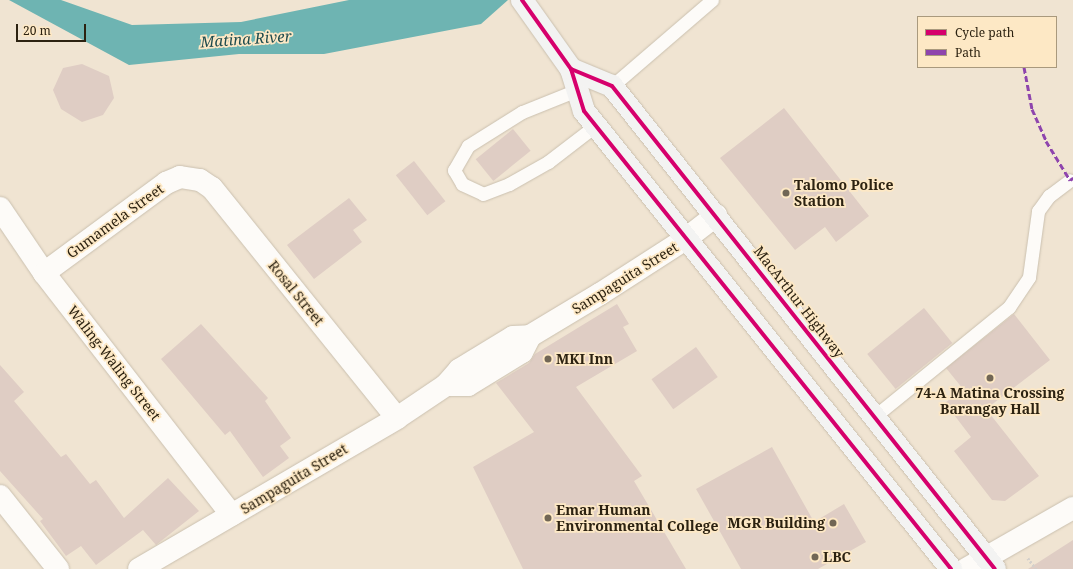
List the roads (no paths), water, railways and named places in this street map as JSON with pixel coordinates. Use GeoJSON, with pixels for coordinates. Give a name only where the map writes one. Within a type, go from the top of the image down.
{"type":"FeatureCollection","features":[{"type":"Feature","properties":{"kind":"main road"},"geometry":{"type":"LineString","coordinates":[[529,8],[571,69],[584,111],[951,569]]}},
{"type":"Feature","properties":{"kind":"main road","name":"MacArthur Highway"},"geometry":{"type":"LineString","coordinates":[[571,69],[612,86],[716,215],[990,563]]}},
{"type":"Feature","properties":{"kind":"street","name":"Gumamela Street"},"geometry":{"type":"LineString","coordinates":[[44,273],[166,183],[189,176]]}},
{"type":"Feature","properties":{"kind":"street","name":"Rosal Street"},"geometry":{"type":"LineString","coordinates":[[189,176],[212,188],[397,418]]}},
{"type":"Feature","properties":{"kind":"street","name":"Waling-Waling Street"},"geometry":{"type":"LineString","coordinates":[[0,208],[44,273],[232,515]]}},
{"type":"Feature","properties":{"kind":"street","name":"Sampaguita Street"},"geometry":{"type":"LineString","coordinates":[[139,569],[397,418],[446,385],[468,385],[522,352],[530,336],[687,238],[716,215]]}},
{"type":"Feature","properties":{"kind":"street"},"geometry":{"type":"LineString","coordinates":[[0,496],[58,569]]}},
{"type":"Feature","properties":{"kind":"street"},"geometry":{"type":"LineString","coordinates":[[966,569],[990,563],[1071,512]]}},
{"type":"Feature","properties":{"kind":"lane"},"geometry":{"type":"LineString","coordinates":[[612,86],[712,0]]}},
{"type":"Feature","properties":{"kind":"lane"},"geometry":{"type":"LineString","coordinates":[[577,90],[522,112],[468,146],[454,170],[462,184],[483,194],[509,184],[548,162],[596,126]]}},
{"type":"Feature","properties":{"kind":"lane"},"geometry":{"type":"LineString","coordinates":[[875,416],[1009,307],[1029,277],[1038,210],[1049,196],[1070,180]]}},
{"type":"Feature","properties":{"kind":"water","name":"Matina River"},"geometry":{"type":"Polygon","coordinates":[[[9,0],[61,0],[132,25],[241,22],[349,0],[508,0],[481,24],[324,54],[239,54],[129,65],[9,0]]]}},
{"type":"Feature","properties":{"kind":"place","name":"Talomo Police Station"},"geometry":{"type":"Point","coordinates":[786,193]}},
{"type":"Feature","properties":{"kind":"place","name":"MKI Inn"},"geometry":{"type":"Point","coordinates":[548,359]}},
{"type":"Feature","properties":{"kind":"place","name":"74-A Matina Crossing Barangay Hall"},"geometry":{"type":"Point","coordinates":[990,378]}},
{"type":"Feature","properties":{"kind":"place","name":"Emar Human Environmental College"},"geometry":{"type":"Point","coordinates":[548,518]}},
{"type":"Feature","properties":{"kind":"place","name":"MGR Building"},"geometry":{"type":"Point","coordinates":[833,523]}},
{"type":"Feature","properties":{"kind":"place","name":"LBC"},"geometry":{"type":"Point","coordinates":[815,557]}}]}
